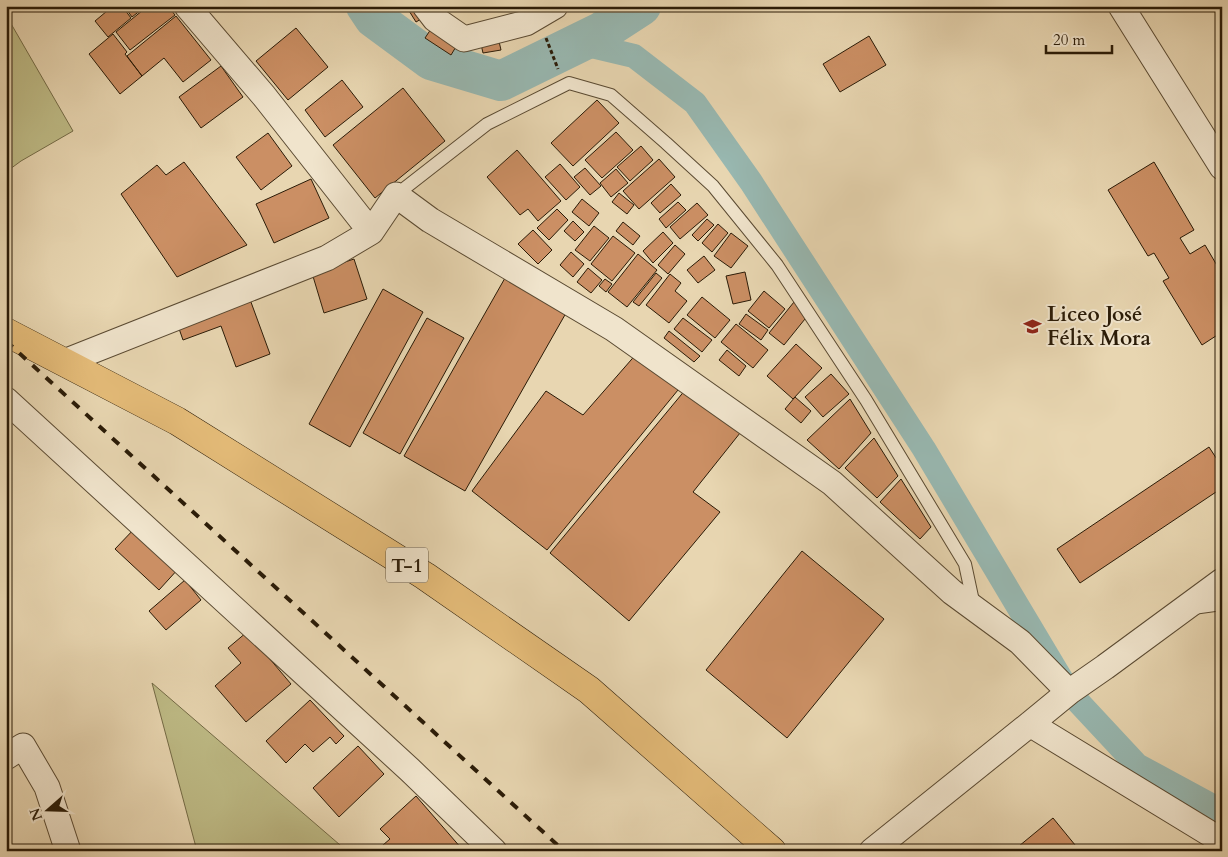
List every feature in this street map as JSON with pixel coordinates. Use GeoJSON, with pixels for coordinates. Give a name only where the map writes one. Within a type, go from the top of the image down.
{"type":"FeatureCollection","features":[{"type":"Feature","properties":{"kind":"main road","name":"T-1"},"geometry":{"type":"LineString","coordinates":[[6,332],[177,421],[425,576],[589,690],[772,851]]}},
{"type":"Feature","properties":{"kind":"street"},"geometry":{"type":"LineString","coordinates":[[187,6],[264,96],[371,232]]}},
{"type":"Feature","properties":{"kind":"street"},"geometry":{"type":"LineString","coordinates":[[425,6],[435,19],[464,39],[526,22],[555,6]]}},
{"type":"Feature","properties":{"kind":"street"},"geometry":{"type":"LineString","coordinates":[[1121,6],[1222,167]]}},
{"type":"Feature","properties":{"kind":"street"},"geometry":{"type":"LineString","coordinates":[[64,362],[327,258],[371,232],[396,195],[430,220],[614,329],[824,478],[952,592],[1020,642],[1068,692]]}},
{"type":"Feature","properties":{"kind":"street"},"geometry":{"type":"LineString","coordinates":[[6,400],[410,770],[494,851]]}},
{"type":"Feature","properties":{"kind":"street"},"geometry":{"type":"LineString","coordinates":[[872,851],[1068,692],[1222,581]]}},
{"type":"Feature","properties":{"kind":"street"},"geometry":{"type":"LineString","coordinates":[[1030,724],[1222,841]]}},
{"type":"Feature","properties":{"kind":"street"},"geometry":{"type":"LineString","coordinates":[[6,757],[22,746],[47,787],[68,851]]}},
{"type":"Feature","properties":{"kind":"lane"},"geometry":{"type":"LineString","coordinates":[[396,195],[487,124],[564,85],[569,83],[611,94],[713,186],[777,265],[866,400],[965,564],[974,608]]}},
{"type":"Feature","properties":{"kind":"lane"},"geometry":{"type":"LineString","coordinates":[[1183,609],[1222,604]]}},
{"type":"Feature","properties":{"kind":"path"},"geometry":{"type":"LineString","coordinates":[[544,34],[561,75]]}},
{"type":"Feature","properties":{"kind":"shaded area"},"geometry":{"type":"Polygon","coordinates":[[[6,15],[73,131],[21,161],[6,172],[6,15]]]}},
{"type":"Feature","properties":{"kind":"shaded area"},"geometry":{"type":"Polygon","coordinates":[[[152,683],[347,851],[197,851],[152,683]]]}},
{"type":"Feature","properties":{"kind":"building"},"geometry":{"type":"Polygon","coordinates":[[[105,6],[122,6],[131,18],[108,37],[95,21],[107,11],[105,6]]]}},
{"type":"Feature","properties":{"kind":"building"},"geometry":{"type":"Polygon","coordinates":[[[124,6],[146,6],[132,17],[124,6]]]}},
{"type":"Feature","properties":{"kind":"building"},"geometry":{"type":"Polygon","coordinates":[[[148,6],[168,6],[175,15],[130,50],[116,32],[148,6]]]}},
{"type":"Feature","properties":{"kind":"building"},"geometry":{"type":"Polygon","coordinates":[[[406,6],[422,6],[428,15],[416,22],[406,6]]]}},
{"type":"Feature","properties":{"kind":"building"},"geometry":{"type":"Polygon","coordinates":[[[176,16],[211,60],[183,82],[164,58],[142,76],[127,56],[176,16]]]}},
{"type":"Feature","properties":{"kind":"building"},"geometry":{"type":"Polygon","coordinates":[[[296,28],[328,67],[288,100],[256,61],[296,28]]]}},
{"type":"Feature","properties":{"kind":"building"},"geometry":{"type":"Polygon","coordinates":[[[431,29],[457,45],[451,55],[425,38],[431,29]]]}},
{"type":"Feature","properties":{"kind":"building"},"geometry":{"type":"Polygon","coordinates":[[[113,34],[142,76],[120,94],[89,54],[113,34]]]}},
{"type":"Feature","properties":{"kind":"building"},"geometry":{"type":"Polygon","coordinates":[[[869,36],[886,65],[840,92],[823,64],[869,36]]]}},
{"type":"Feature","properties":{"kind":"building"},"geometry":{"type":"Polygon","coordinates":[[[498,37],[501,50],[483,53],[480,40],[498,37]]]}},
{"type":"Feature","properties":{"kind":"building"},"geometry":{"type":"Polygon","coordinates":[[[221,66],[243,97],[201,128],[179,97],[221,66]]]}},
{"type":"Feature","properties":{"kind":"building"},"geometry":{"type":"Polygon","coordinates":[[[342,80],[363,107],[325,137],[305,110],[342,80]]]}},
{"type":"Feature","properties":{"kind":"building"},"geometry":{"type":"Polygon","coordinates":[[[403,88],[445,141],[375,198],[333,145],[403,88]]]}},
{"type":"Feature","properties":{"kind":"building"},"geometry":{"type":"Polygon","coordinates":[[[597,100],[619,123],[573,166],[551,143],[597,100]]]}},
{"type":"Feature","properties":{"kind":"building"},"geometry":{"type":"Polygon","coordinates":[[[616,132],[633,150],[602,178],[585,160],[616,132]]]}},
{"type":"Feature","properties":{"kind":"building"},"geometry":{"type":"Polygon","coordinates":[[[268,133],[292,166],[261,190],[236,157],[268,133]]]}},
{"type":"Feature","properties":{"kind":"building"},"geometry":{"type":"Polygon","coordinates":[[[641,146],[653,160],[630,181],[617,167],[641,146]]]}},
{"type":"Feature","properties":{"kind":"building"},"geometry":{"type":"Polygon","coordinates":[[[517,150],[561,201],[538,221],[528,209],[520,215],[487,177],[517,150]]]}},
{"type":"Feature","properties":{"kind":"building"},"geometry":{"type":"Polygon","coordinates":[[[659,159],[675,177],[639,209],[623,191],[659,159]]]}},
{"type":"Feature","properties":{"kind":"building"},"geometry":{"type":"Polygon","coordinates":[[[184,162],[247,245],[177,277],[121,194],[157,165],[166,175],[184,162]]]}},
{"type":"Feature","properties":{"kind":"building"},"geometry":{"type":"Polygon","coordinates":[[[1154,162],[1194,230],[1180,238],[1190,254],[1205,245],[1222,274],[1222,332],[1202,345],[1163,281],[1169,278],[1154,253],[1148,256],[1108,190],[1154,162]]]}},
{"type":"Feature","properties":{"kind":"building"},"geometry":{"type":"Polygon","coordinates":[[[560,164],[580,187],[566,200],[545,177],[560,164]]]}},
{"type":"Feature","properties":{"kind":"building"},"geometry":{"type":"Polygon","coordinates":[[[585,168],[601,186],[590,195],[574,177],[585,168]]]}},
{"type":"Feature","properties":{"kind":"building"},"geometry":{"type":"Polygon","coordinates":[[[616,169],[628,183],[611,197],[600,183],[616,169]]]}},
{"type":"Feature","properties":{"kind":"building"},"geometry":{"type":"Polygon","coordinates":[[[311,179],[329,218],[274,243],[256,204],[311,179]]]}},
{"type":"Feature","properties":{"kind":"building"},"geometry":{"type":"Polygon","coordinates":[[[671,184],[681,195],[660,213],[651,203],[671,184]]]}},
{"type":"Feature","properties":{"kind":"building"},"geometry":{"type":"Polygon","coordinates":[[[619,193],[634,205],[627,214],[612,202],[619,193]]]}},
{"type":"Feature","properties":{"kind":"building"},"geometry":{"type":"Polygon","coordinates":[[[582,199],[599,213],[589,226],[572,212],[582,199]]]}},
{"type":"Feature","properties":{"kind":"building"},"geometry":{"type":"Polygon","coordinates":[[[678,202],[686,210],[666,228],[659,219],[678,202]]]}},
{"type":"Feature","properties":{"kind":"building"},"geometry":{"type":"Polygon","coordinates":[[[697,203],[708,215],[680,239],[670,227],[697,203]]]}},
{"type":"Feature","properties":{"kind":"building"},"geometry":{"type":"Polygon","coordinates":[[[557,209],[568,220],[549,240],[537,228],[557,209]]]}},
{"type":"Feature","properties":{"kind":"building"},"geometry":{"type":"Polygon","coordinates":[[[707,219],[714,225],[698,241],[692,235],[707,219]]]}},
{"type":"Feature","properties":{"kind":"building"},"geometry":{"type":"Polygon","coordinates":[[[573,221],[584,232],[575,241],[564,231],[573,221]]]}},
{"type":"Feature","properties":{"kind":"building"},"geometry":{"type":"Polygon","coordinates":[[[623,222],[640,236],[633,245],[616,231],[623,222]]]}},
{"type":"Feature","properties":{"kind":"building"},"geometry":{"type":"Polygon","coordinates":[[[718,224],[728,233],[712,252],[702,243],[718,224]]]}},
{"type":"Feature","properties":{"kind":"building"},"geometry":{"type":"Polygon","coordinates":[[[594,226],[609,238],[590,261],[575,250],[594,226]]]}},
{"type":"Feature","properties":{"kind":"building"},"geometry":{"type":"Polygon","coordinates":[[[533,230],[552,250],[538,264],[518,244],[533,230]]]}},
{"type":"Feature","properties":{"kind":"building"},"geometry":{"type":"Polygon","coordinates":[[[663,232],[673,243],[653,263],[643,251],[663,232]]]}},
{"type":"Feature","properties":{"kind":"building"},"geometry":{"type":"Polygon","coordinates":[[[731,233],[748,246],[731,268],[714,256],[731,233]]]}},
{"type":"Feature","properties":{"kind":"building"},"geometry":{"type":"Polygon","coordinates":[[[613,236],[635,253],[612,281],[591,264],[613,236]]]}},
{"type":"Feature","properties":{"kind":"building"},"geometry":{"type":"Polygon","coordinates":[[[675,245],[685,254],[668,274],[658,265],[675,245]]]}},
{"type":"Feature","properties":{"kind":"building"},"geometry":{"type":"Polygon","coordinates":[[[571,252],[584,264],[573,277],[560,265],[571,252]]]}},
{"type":"Feature","properties":{"kind":"building"},"geometry":{"type":"Polygon","coordinates":[[[638,254],[657,270],[627,307],[608,292],[638,254]]]}},
{"type":"Feature","properties":{"kind":"building"},"geometry":{"type":"Polygon","coordinates":[[[704,256],[715,270],[698,283],[687,270],[704,256]]]}},
{"type":"Feature","properties":{"kind":"building"},"geometry":{"type":"Polygon","coordinates":[[[354,259],[367,299],[324,313],[312,273],[354,259]]]}},
{"type":"Feature","properties":{"kind":"building"},"geometry":{"type":"Polygon","coordinates":[[[588,268],[602,280],[591,293],[577,282],[588,268]]]}},
{"type":"Feature","properties":{"kind":"building"},"geometry":{"type":"Polygon","coordinates":[[[745,272],[751,300],[733,304],[726,276],[745,272]]]}},
{"type":"Feature","properties":{"kind":"building"},"geometry":{"type":"Polygon","coordinates":[[[656,273],[662,278],[639,306],[633,302],[656,273]]]}},
{"type":"Feature","properties":{"kind":"building"},"geometry":{"type":"Polygon","coordinates":[[[670,274],[681,283],[675,291],[687,301],[669,323],[646,305],[670,274]]]}},
{"type":"Feature","properties":{"kind":"building"},"geometry":{"type":"Polygon","coordinates":[[[505,278],[566,313],[465,491],[404,456],[505,278]]]}},
{"type":"Feature","properties":{"kind":"building"},"geometry":{"type":"Polygon","coordinates":[[[605,279],[612,284],[606,292],[599,286],[605,279]]]}},
{"type":"Feature","properties":{"kind":"building"},"geometry":{"type":"Polygon","coordinates":[[[383,289],[423,312],[350,447],[309,424],[383,289]]]}},
{"type":"Feature","properties":{"kind":"building"},"geometry":{"type":"Polygon","coordinates":[[[764,291],[785,309],[769,328],[748,311],[764,291]]]}},
{"type":"Feature","properties":{"kind":"building"},"geometry":{"type":"Polygon","coordinates":[[[248,294],[270,354],[236,367],[221,326],[183,340],[176,320],[248,294]]]}},
{"type":"Feature","properties":{"kind":"building"},"geometry":{"type":"Polygon","coordinates":[[[702,297],[730,320],[715,338],[687,315],[702,297]]]}},
{"type":"Feature","properties":{"kind":"building"},"geometry":{"type":"Polygon","coordinates":[[[794,302],[809,314],[784,345],[769,333],[794,302]]]}},
{"type":"Feature","properties":{"kind":"building"},"geometry":{"type":"Polygon","coordinates":[[[746,314],[768,330],[761,340],[739,324],[746,314]]]}},
{"type":"Feature","properties":{"kind":"building"},"geometry":{"type":"Polygon","coordinates":[[[427,318],[464,338],[400,454],[363,433],[427,318]]]}},
{"type":"Feature","properties":{"kind":"building"},"geometry":{"type":"Polygon","coordinates":[[[683,318],[712,340],[702,352],[674,329],[683,318]]]}},
{"type":"Feature","properties":{"kind":"building"},"geometry":{"type":"Polygon","coordinates":[[[736,324],[768,350],[753,368],[721,342],[736,324]]]}},
{"type":"Feature","properties":{"kind":"building"},"geometry":{"type":"Polygon","coordinates":[[[669,331],[700,356],[694,362],[664,338],[669,331]]]}},
{"type":"Feature","properties":{"kind":"building"},"geometry":{"type":"Polygon","coordinates":[[[645,344],[687,379],[547,550],[472,491],[546,391],[583,415],[645,344]]]}},
{"type":"Feature","properties":{"kind":"building"},"geometry":{"type":"Polygon","coordinates":[[[796,344],[822,368],[793,399],[767,376],[796,344]]]}},
{"type":"Feature","properties":{"kind":"building"},"geometry":{"type":"Polygon","coordinates":[[[727,350],[746,366],[739,376],[719,360],[727,350]]]}},
{"type":"Feature","properties":{"kind":"building"},"geometry":{"type":"Polygon","coordinates":[[[831,374],[849,394],[823,417],[805,397],[831,374]]]}},
{"type":"Feature","properties":{"kind":"building"},"geometry":{"type":"Polygon","coordinates":[[[691,383],[748,423],[693,492],[720,512],[629,621],[550,553],[691,383]]]}},
{"type":"Feature","properties":{"kind":"building"},"geometry":{"type":"Polygon","coordinates":[[[795,397],[811,411],[801,423],[785,409],[795,397]]]}},
{"type":"Feature","properties":{"kind":"building"},"geometry":{"type":"Polygon","coordinates":[[[850,399],[871,433],[839,469],[807,440],[850,399]]]}},
{"type":"Feature","properties":{"kind":"building"},"geometry":{"type":"Polygon","coordinates":[[[874,438],[898,476],[877,498],[845,468],[874,438]]]}},
{"type":"Feature","properties":{"kind":"building"},"geometry":{"type":"Polygon","coordinates":[[[1209,447],[1222,467],[1222,488],[1080,583],[1057,549],[1209,447]]]}},
{"type":"Feature","properties":{"kind":"building"},"geometry":{"type":"Polygon","coordinates":[[[901,479],[931,527],[920,539],[880,502],[901,479]]]}},
{"type":"Feature","properties":{"kind":"building"},"geometry":{"type":"Polygon","coordinates":[[[136,527],[179,568],[159,590],[115,549],[136,527]]]}},
{"type":"Feature","properties":{"kind":"building"},"geometry":{"type":"Polygon","coordinates":[[[802,551],[884,619],[787,738],[706,670],[802,551]]]}},
{"type":"Feature","properties":{"kind":"building"},"geometry":{"type":"Polygon","coordinates":[[[185,580],[201,600],[166,630],[149,611],[185,580]]]}},
{"type":"Feature","properties":{"kind":"building"},"geometry":{"type":"Polygon","coordinates":[[[247,632],[291,684],[246,722],[215,686],[241,663],[228,648],[247,632]]]}},
{"type":"Feature","properties":{"kind":"building"},"geometry":{"type":"Polygon","coordinates":[[[310,700],[344,736],[336,744],[330,737],[313,752],[305,744],[286,763],[266,741],[310,700]]]}},
{"type":"Feature","properties":{"kind":"building"},"geometry":{"type":"Polygon","coordinates":[[[358,746],[384,774],[339,817],[313,788],[358,746]]]}},
{"type":"Feature","properties":{"kind":"building"},"geometry":{"type":"Polygon","coordinates":[[[416,796],[462,849],[460,851],[376,851],[390,839],[380,829],[416,796]]]}},
{"type":"Feature","properties":{"kind":"building"},"geometry":{"type":"Polygon","coordinates":[[[1053,818],[1080,851],[1013,851],[1053,818]]]}},
{"type":"Feature","properties":{"kind":"waterway"},"geometry":{"type":"LineString","coordinates":[[366,6],[374,18],[431,60],[501,81],[601,32],[641,6]]}},
{"type":"Feature","properties":{"kind":"waterway"},"geometry":{"type":"LineString","coordinates":[[579,43],[634,56],[695,103],[751,182],[924,449],[1069,692],[1137,765],[1222,811]]}},
{"type":"Feature","properties":{"kind":"railway"},"geometry":{"type":"LineString","coordinates":[[6,341],[564,851]]}},
{"type":"Feature","properties":{"kind":"place","name":"Liceo José Félix Mora"},"geometry":{"type":"Point","coordinates":[1033,326]}}]}
